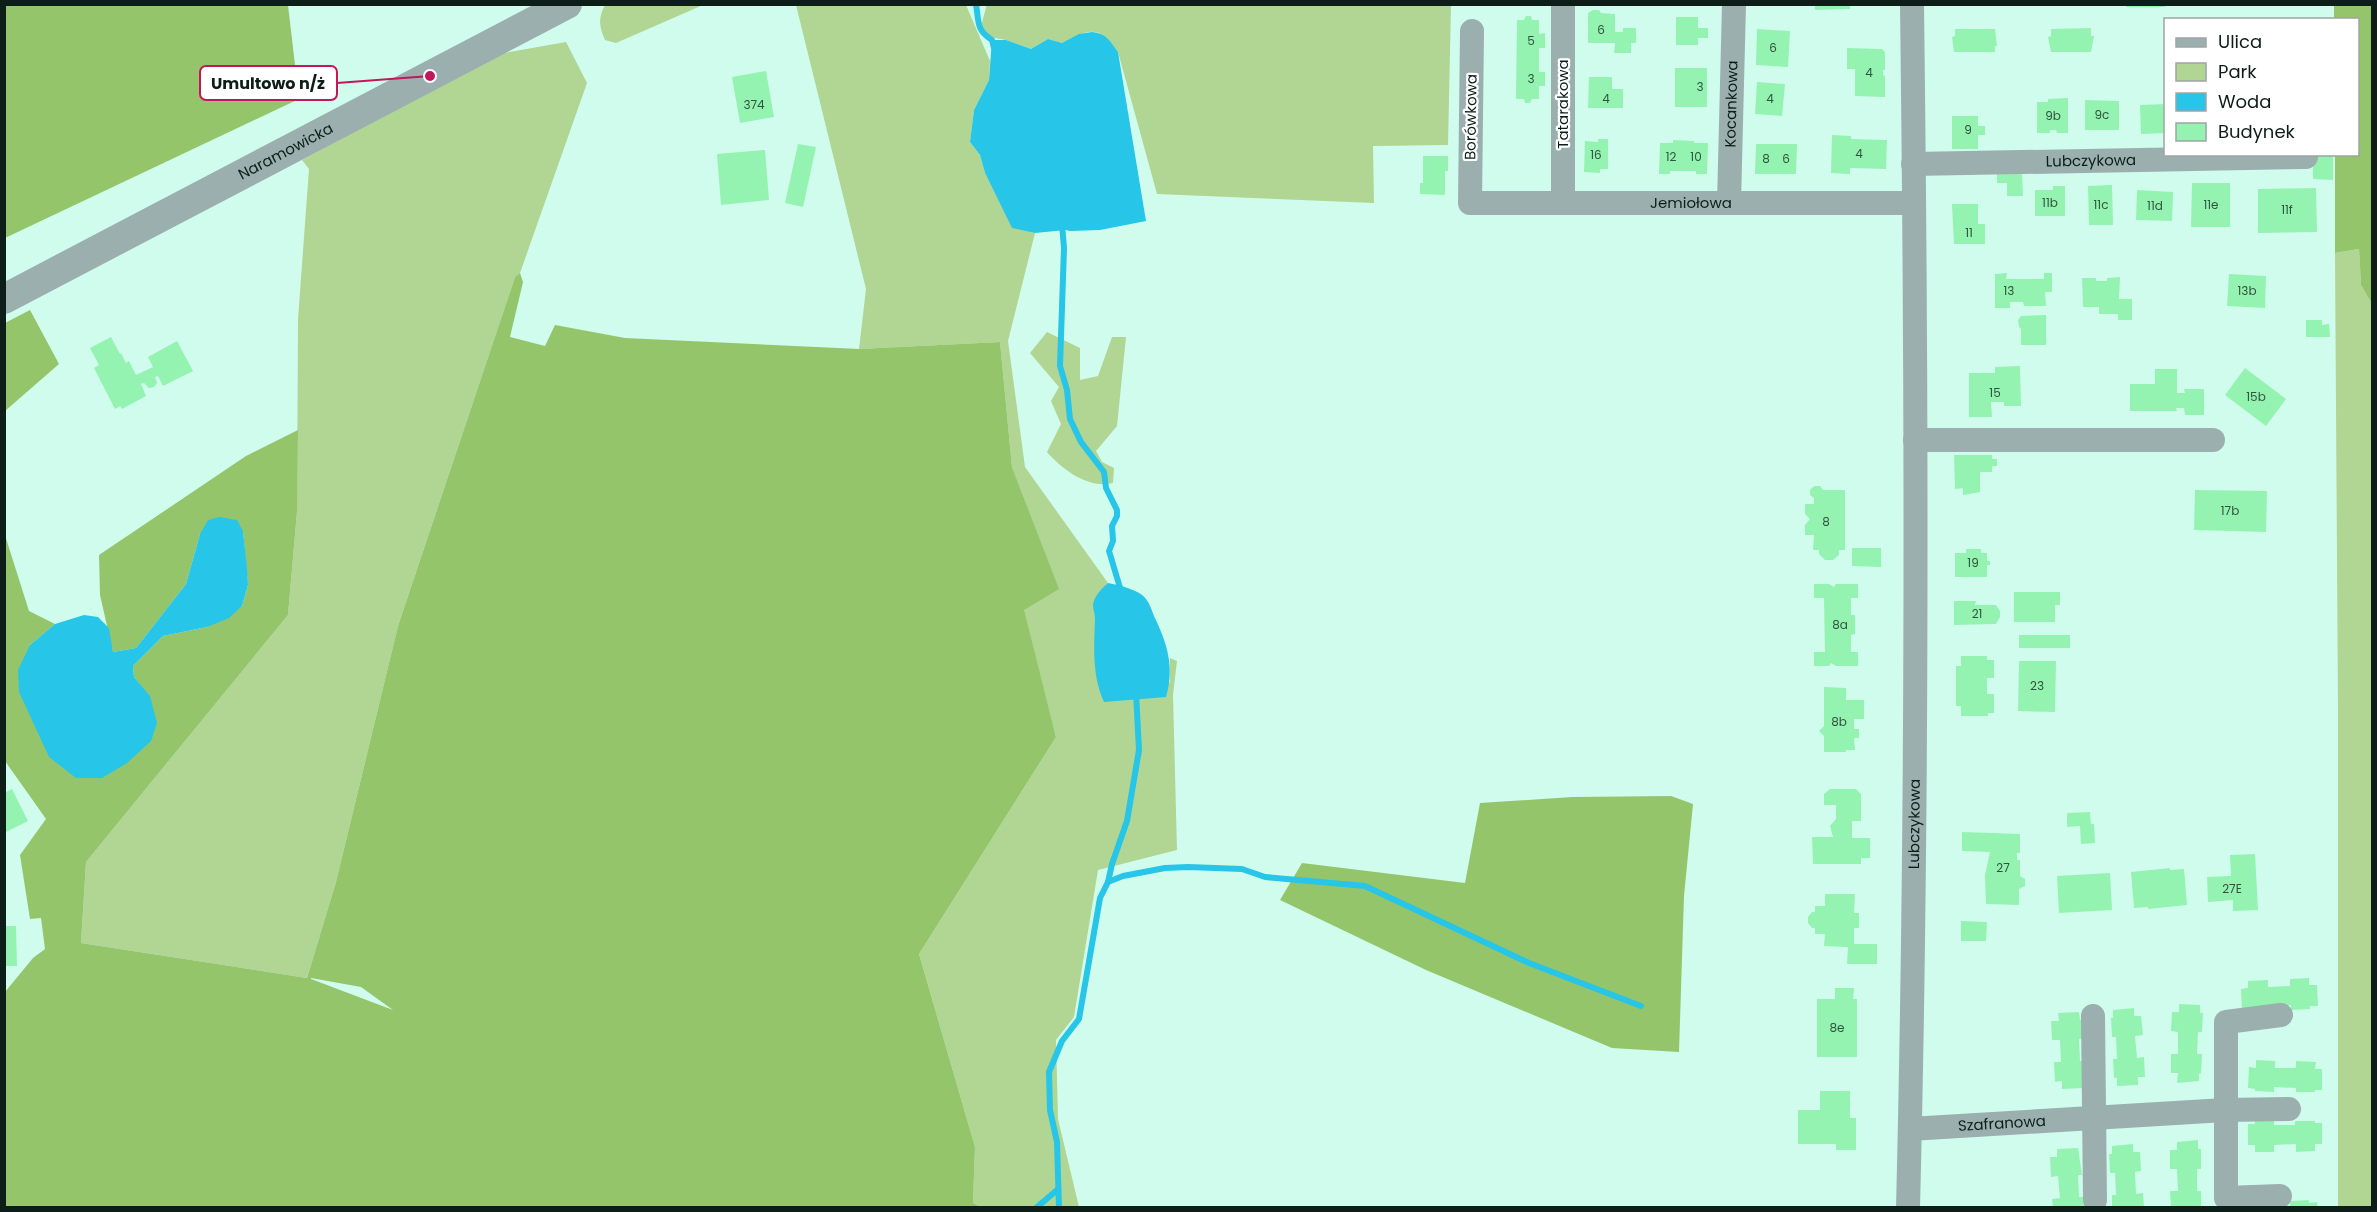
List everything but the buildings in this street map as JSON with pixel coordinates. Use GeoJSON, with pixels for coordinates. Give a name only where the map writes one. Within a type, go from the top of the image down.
{"type":"FeatureCollection","features":[{"type":"Feature","properties":{"kind":"street","name":"Naramowicka"},"geometry":{"type":"LineString","coordinates":[[4,299],[567,4]]}},
{"type":"Feature","properties":{"kind":"street","name":"Tatarakowa"},"geometry":{"type":"LineString","coordinates":[[1563,4],[1563,203]]}},
{"type":"Feature","properties":{"kind":"street","name":"Kocankowa"},"geometry":{"type":"LineString","coordinates":[[1729,203],[1734,4]]}},
{"type":"Feature","properties":{"kind":"street","name":"Lubczykowa"},"geometry":{"type":"LineString","coordinates":[[1908,1208],[1914,966],[1915,440],[1912,4]]}},
{"type":"Feature","properties":{"kind":"street","name":"Borówkowa"},"geometry":{"type":"LineString","coordinates":[[1470,203],[1472,31]]}},
{"type":"Feature","properties":{"kind":"street","name":"Lubczykowa"},"geometry":{"type":"LineString","coordinates":[[1913,164],[2306,157]]}},
{"type":"Feature","properties":{"kind":"street","name":"Jemiołowa"},"geometry":{"type":"LineString","coordinates":[[1470,203],[1913,203]]}},
{"type":"Feature","properties":{"kind":"street"},"geometry":{"type":"LineString","coordinates":[[1915,440],[2212,440]]}},
{"type":"Feature","properties":{"kind":"street"},"geometry":{"type":"LineString","coordinates":[[2280,1196],[2226,1198],[2225,1110],[2226,1022],[2281,1015]]}},
{"type":"Feature","properties":{"kind":"street"},"geometry":{"type":"LineString","coordinates":[[2093,1016],[2092,1117],[2095,1200]]}},
{"type":"Feature","properties":{"kind":"street","name":"Szafranowa"},"geometry":{"type":"LineString","coordinates":[[1910,1130],[2092,1117],[2289,1109]]}},
{"type":"Feature","properties":{"kind":"green space"},"geometry":{"type":"Polygon","coordinates":[[[605,4],[703,5],[616,43],[605,40],[601,30],[600,18],[605,4]]]}},
{"type":"Feature","properties":{"kind":"green space"},"geometry":{"type":"Polygon","coordinates":[[[987,4],[1451,5],[1448,145],[1373,146],[1374,203],[1157,194],[1118,52],[1111,43],[1099,33],[1093,32],[1087,32],[1062,43],[1048,39],[1031,49],[989,37],[981,26],[987,4]]]}},
{"type":"Feature","properties":{"kind":"green space"},"geometry":{"type":"Polygon","coordinates":[[[4,5],[288,5],[299,99],[5,238],[4,5]]]}},
{"type":"Feature","properties":{"kind":"green space"},"geometry":{"type":"Polygon","coordinates":[[[796,5],[966,5],[990,61],[989,80],[974,110],[970,142],[980,155],[985,173],[1012,227],[1035,233],[1008,341],[1025,467],[1108,583],[1096,597],[1095,616],[1170,683],[1170,658],[1177,661],[1173,695],[1177,850],[1098,870],[1074,1017],[1056,1040],[1058,1119],[1079,1207],[980,1208],[973,1203],[975,1147],[919,954],[1056,737],[1023,610],[1058,588],[1012,467],[1000,342],[859,349],[866,289],[796,5]]]}},
{"type":"Feature","properties":{"kind":"green space"},"geometry":{"type":"Polygon","coordinates":[[[2334,5],[2372,5],[2372,304],[2361,285],[2359,249],[2335,253],[2335,156],[2359,156],[2359,18],[2334,18],[2334,5]]]}},
{"type":"Feature","properties":{"kind":"green space"},"geometry":{"type":"Polygon","coordinates":[[[566,42],[587,83],[520,273],[515,277],[398,626],[336,882],[307,978],[81,943],[86,862],[288,615],[297,512],[298,319],[309,169],[302,160],[498,54],[566,42]]]}},
{"type":"Feature","properties":{"kind":"green space"},"geometry":{"type":"Polygon","coordinates":[[[2359,249],[2361,285],[2372,304],[2372,1208],[2338,1207],[2335,253],[2359,249]]]}},
{"type":"Feature","properties":{"kind":"green space"},"geometry":{"type":"Polygon","coordinates":[[[520,273],[523,282],[510,337],[545,346],[555,325],[625,338],[859,349],[1000,342],[1012,467],[1059,589],[1024,610],[1056,737],[919,954],[975,1147],[973,1203],[980,1207],[5,1207],[5,992],[33,958],[45,949],[41,918],[30,919],[20,855],[46,819],[5,761],[4,532],[29,611],[55,624],[30,645],[150,697],[134,677],[133,666],[163,636],[207,627],[242,606],[248,585],[243,531],[200,534],[186,584],[136,648],[113,652],[100,595],[99,555],[246,456],[298,430],[297,512],[288,615],[86,862],[81,943],[307,978],[336,882],[398,626],[515,277],[520,273]],[[311,978],[393,1010],[361,987],[311,978]]]}},
{"type":"Feature","properties":{"kind":"green space"},"geometry":{"type":"Polygon","coordinates":[[[30,310],[59,364],[5,411],[5,323],[30,310]]]}},
{"type":"Feature","properties":{"kind":"green space"},"geometry":{"type":"Polygon","coordinates":[[[1047,332],[1080,348],[1080,380],[1098,376],[1112,337],[1126,337],[1117,426],[1096,451],[1102,462],[1114,468],[1113,483],[1085,481],[1068,471],[1047,452],[1061,424],[1051,401],[1059,387],[1030,353],[1047,332]]]}},
{"type":"Feature","properties":{"kind":"green space"},"geometry":{"type":"Polygon","coordinates":[[[1671,796],[1693,804],[1684,896],[1679,1052],[1612,1048],[1426,970],[1280,900],[1302,863],[1465,883],[1480,803],[1572,797],[1671,796]]]}},
{"type":"Feature","properties":{"kind":"water"},"geometry":{"type":"Polygon","coordinates":[[[1092,32],[1104,36],[1118,52],[1146,221],[1100,230],[1035,233],[1012,228],[985,173],[980,155],[970,142],[974,110],[989,80],[992,40],[1006,40],[1031,49],[1048,39],[1062,43],[1079,34],[1092,32]]]}},
{"type":"Feature","properties":{"kind":"water"},"geometry":{"type":"Polygon","coordinates":[[[219,517],[237,520],[243,531],[248,585],[242,606],[229,618],[207,627],[163,636],[133,666],[134,677],[150,696],[157,723],[151,741],[127,763],[102,778],[76,778],[49,757],[19,692],[18,670],[30,645],[55,624],[84,615],[98,617],[109,628],[113,652],[136,648],[186,584],[200,534],[208,520],[219,517]]]}},
{"type":"Feature","properties":{"kind":"water"},"geometry":{"type":"Polygon","coordinates":[[[1108,583],[1134,591],[1149,603],[1163,636],[1170,665],[1166,697],[1104,702],[1097,682],[1093,605],[1097,595],[1108,583]]]}},
{"type":"Feature","properties":{"kind":"waterway"},"geometry":{"type":"LineString","coordinates":[[976,4],[981,29],[992,40],[994,48]]}},
{"type":"Feature","properties":{"kind":"waterway"},"geometry":{"type":"LineString","coordinates":[[1062,224],[1064,248],[1060,366],[1067,390],[1070,419],[1081,442],[1104,472],[1106,488],[1117,510],[1112,526],[1113,541],[1109,551],[1121,591]]}},
{"type":"Feature","properties":{"kind":"waterway"},"geometry":{"type":"LineString","coordinates":[[1059,1208],[1057,1142],[1050,1110],[1049,1072],[1062,1041],[1079,1019],[1100,898],[1108,882],[1127,821],[1139,750],[1136,693]]}},
{"type":"Feature","properties":{"kind":"waterway"},"geometry":{"type":"LineString","coordinates":[[1108,882],[1123,876],[1165,868],[1188,867],[1242,869],[1265,877],[1365,886],[1529,963],[1641,1006]]}},
{"type":"Feature","properties":{"kind":"waterway"},"geometry":{"type":"LineString","coordinates":[[1036,1208],[1057,1190]]}},
{"type":"Feature","properties":{"kind":"place","name":"Umultowo n/ż"},"geometry":{"type":"Point","coordinates":[430,76]}}]}
